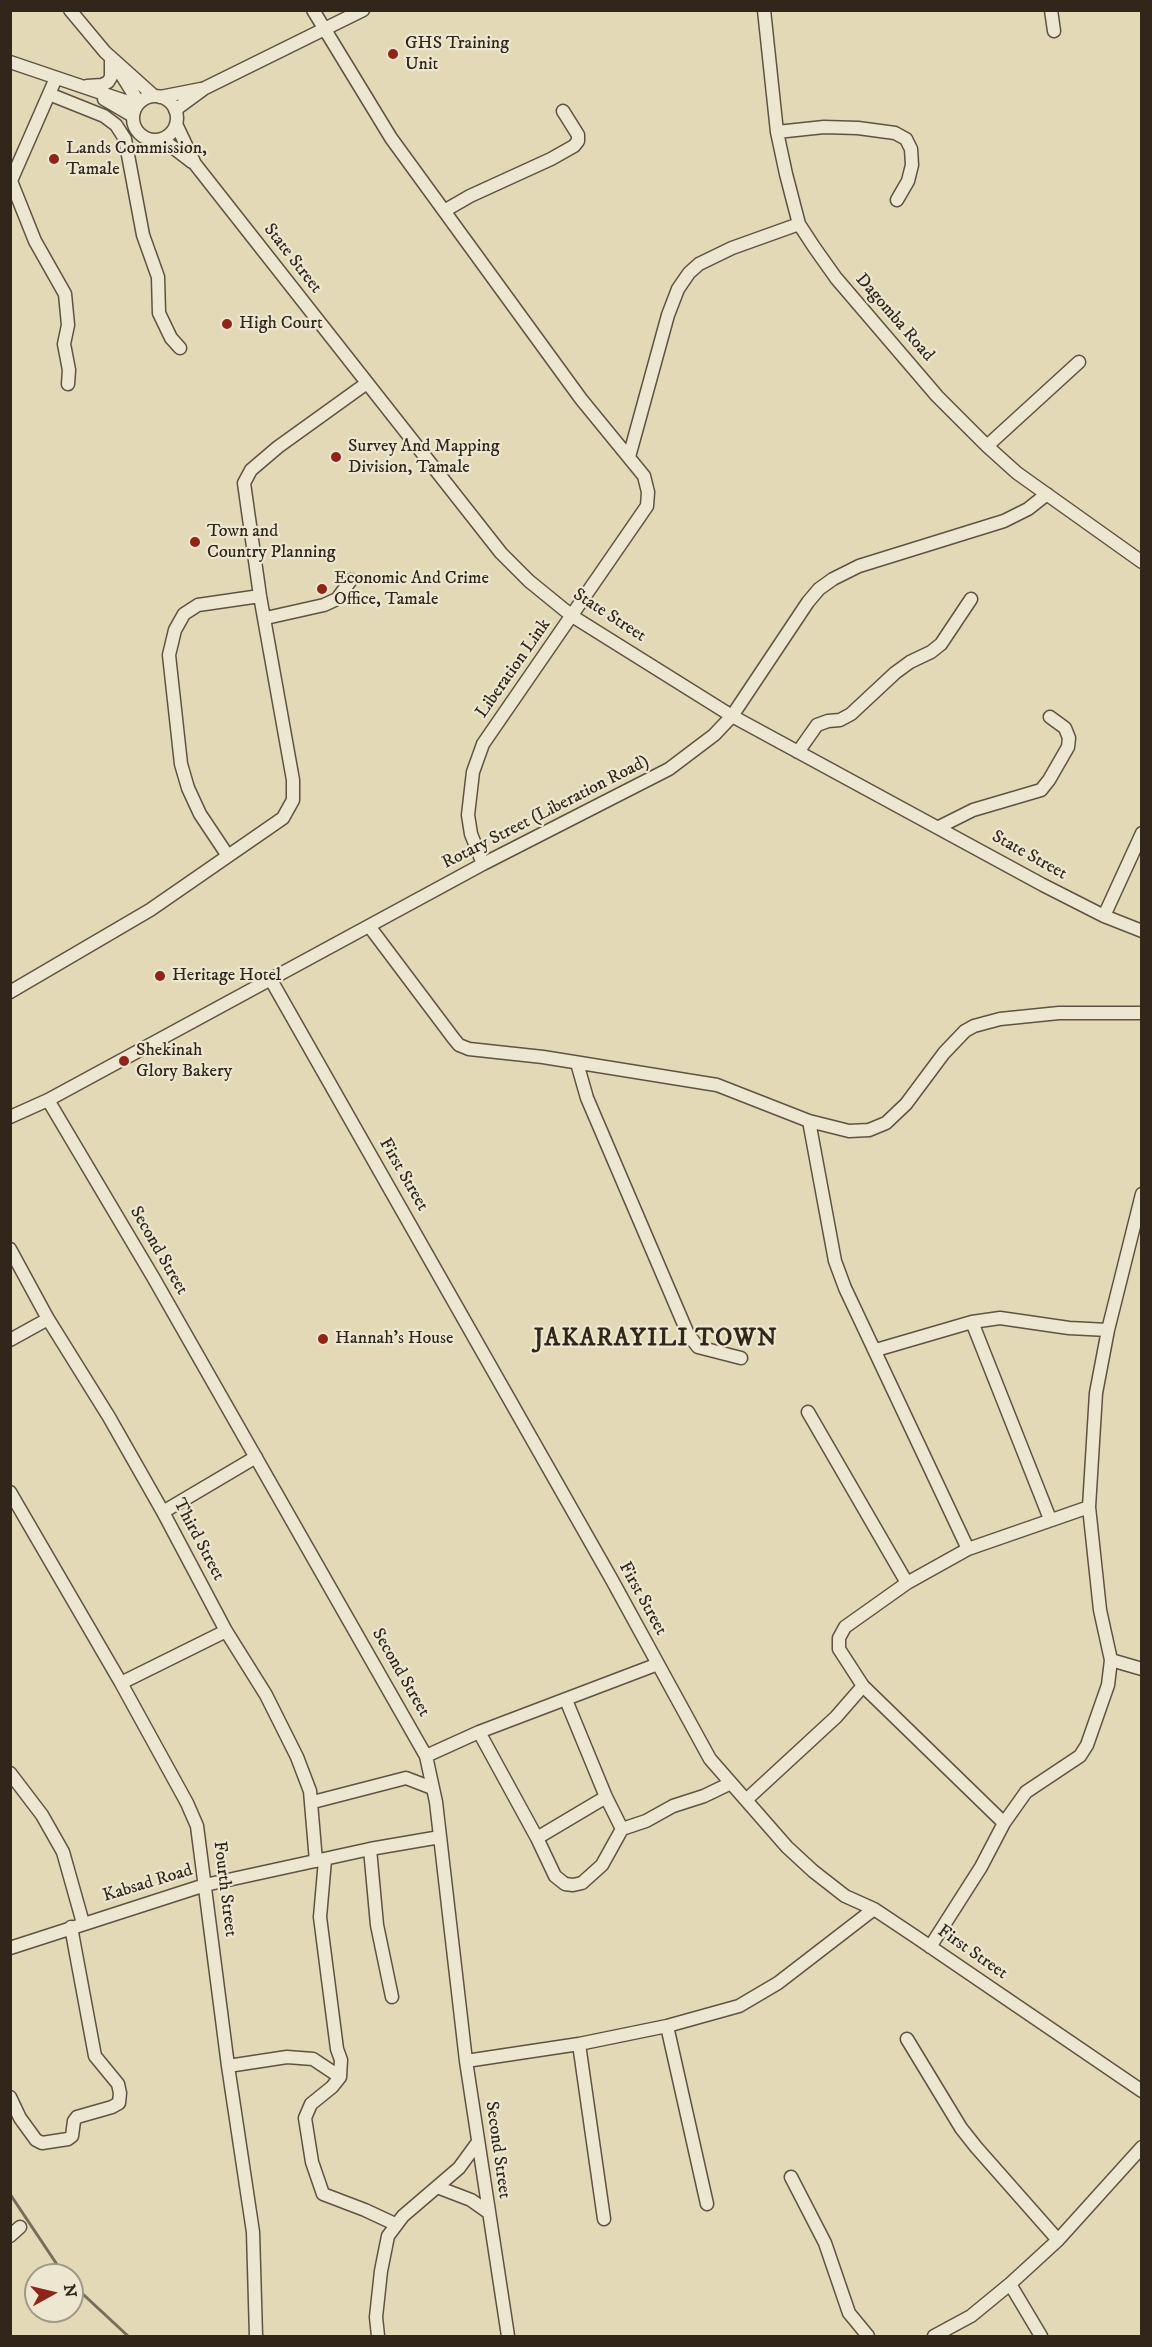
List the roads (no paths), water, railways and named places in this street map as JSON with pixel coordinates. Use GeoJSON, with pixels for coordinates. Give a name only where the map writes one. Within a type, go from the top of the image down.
{"type":"FeatureCollection","features":[{"type":"Feature","properties":{"kind":"street"},"geometry":{"type":"LineString","coordinates":[[70,10],[111,58],[157,96],[167,100],[175,110],[176,124],[173,131],[162,139],[150,139],[139,133],[134,123],[136,108],[111,58]]}},
{"type":"Feature","properties":{"kind":"street"},"geometry":{"type":"LineString","coordinates":[[313,10],[391,138],[581,399],[629,457]]}},
{"type":"Feature","properties":{"kind":"street"},"geometry":{"type":"LineString","coordinates":[[175,110],[205,88],[363,10]]}},
{"type":"Feature","properties":{"kind":"street","name":"Dagomba Road"},"geometry":{"type":"LineString","coordinates":[[764,10],[777,132],[799,224],[836,278],[938,396],[987,446],[1017,473],[1142,562]]}},
{"type":"Feature","properties":{"kind":"street"},"geometry":{"type":"LineString","coordinates":[[1051,10],[1054,31]]}},
{"type":"Feature","properties":{"kind":"street"},"geometry":{"type":"LineString","coordinates":[[82,87],[102,85],[108,82],[111,77],[111,58]]}},
{"type":"Feature","properties":{"kind":"street"},"geometry":{"type":"LineString","coordinates":[[10,62],[136,108]]}},
{"type":"Feature","properties":{"kind":"street"},"geometry":{"type":"LineString","coordinates":[[56,78],[11,182],[35,241],[65,294],[68,325],[64,344],[69,370],[68,384]]}},
{"type":"Feature","properties":{"kind":"street"},"geometry":{"type":"LineString","coordinates":[[136,108],[157,96],[205,88]]}},
{"type":"Feature","properties":{"kind":"street"},"geometry":{"type":"LineString","coordinates":[[49,94],[104,116],[116,125],[125,139],[143,235],[158,277],[159,313],[171,338],[180,348]]}},
{"type":"Feature","properties":{"kind":"street"},"geometry":{"type":"LineString","coordinates":[[444,211],[574,146],[578,141],[578,135],[563,111]]}},
{"type":"Feature","properties":{"kind":"street","name":"State Street"},"geometry":{"type":"LineString","coordinates":[[176,124],[195,164],[501,553],[529,581],[572,616],[732,716],[1104,916],[1142,931]]}},
{"type":"Feature","properties":{"kind":"street"},"geometry":{"type":"LineString","coordinates":[[777,132],[824,127],[895,132],[906,139],[911,149],[912,165],[908,181],[897,200]]}},
{"type":"Feature","properties":{"kind":"street","name":"State Street"},"geometry":{"type":"LineString","coordinates":[[162,139],[195,164]]}},
{"type":"Feature","properties":{"kind":"street"},"geometry":{"type":"LineString","coordinates":[[629,457],[668,315],[678,289],[689,273],[699,264],[732,248],[799,224]]}},
{"type":"Feature","properties":{"kind":"street"},"geometry":{"type":"LineString","coordinates":[[987,446],[1079,362]]}},
{"type":"Feature","properties":{"kind":"street"},"geometry":{"type":"LineString","coordinates":[[10,992],[150,909],[283,818],[293,800],[293,780],[266,618],[260,596],[244,483],[251,470],[278,447],[367,383]]}},
{"type":"Feature","properties":{"kind":"street","name":"Liberation Link"},"geometry":{"type":"LineString","coordinates":[[483,864],[471,834],[468,815],[473,772],[483,744],[647,506],[648,492],[644,476],[629,457]]}},
{"type":"Feature","properties":{"kind":"street","name":"Rotary Street (Liberation Road)"},"geometry":{"type":"LineString","coordinates":[[10,1117],[48,1100],[483,864],[669,769],[714,735],[732,716],[819,589],[859,566],[1004,521],[1029,509],[1047,494]]}},
{"type":"Feature","properties":{"kind":"street"},"geometry":{"type":"LineString","coordinates":[[266,618],[324,605],[337,599],[351,580]]}},
{"type":"Feature","properties":{"kind":"street"},"geometry":{"type":"LineString","coordinates":[[228,856],[200,814],[188,788],[181,764],[169,655],[175,630],[184,614],[198,605],[260,596]]}},
{"type":"Feature","properties":{"kind":"street"},"geometry":{"type":"LineString","coordinates":[[798,752],[817,725],[840,720],[851,714],[895,672],[941,644],[971,599]]}},
{"type":"Feature","properties":{"kind":"street"},"geometry":{"type":"LineString","coordinates":[[939,827],[973,810],[1041,790],[1068,747],[1069,738],[1065,728],[1050,717]]}},
{"type":"Feature","properties":{"kind":"street"},"geometry":{"type":"LineString","coordinates":[[1104,916],[1142,833]]}},
{"type":"Feature","properties":{"kind":"street"},"geometry":{"type":"LineString","coordinates":[[369,926],[459,1045],[469,1049],[717,1085],[809,1121],[849,1131],[869,1130],[886,1123],[906,1104],[944,1053],[965,1031],[984,1022],[1059,1013],[1139,1016]]}},
{"type":"Feature","properties":{"kind":"street","name":"First Street"},"geometry":{"type":"LineString","coordinates":[[271,980],[710,1759],[788,1847],[813,1871],[845,1896],[874,1909],[1142,2091]]}},
{"type":"Feature","properties":{"kind":"street"},"geometry":{"type":"LineString","coordinates":[[577,1063],[587,1098],[688,1334],[698,1347],[741,1358]]}},
{"type":"Feature","properties":{"kind":"street","name":"Second Street"},"geometry":{"type":"LineString","coordinates":[[48,1100],[153,1277],[426,1756],[440,1838],[466,2061],[508,2337]]}},
{"type":"Feature","properties":{"kind":"street"},"geometry":{"type":"LineString","coordinates":[[809,1121],[835,1261],[844,1288],[876,1350],[968,1549]]}},
{"type":"Feature","properties":{"kind":"street"},"geometry":{"type":"LineString","coordinates":[[930,1947],[981,1868],[1004,1823],[1026,1792],[1080,1756],[1087,1745],[1108,1686],[1111,1660],[1100,1610],[1089,1507],[1096,1393],[1108,1330],[1142,1194]]}},
{"type":"Feature","properties":{"kind":"street","name":"Third Street"},"geometry":{"type":"LineString","coordinates":[[10,1250],[48,1319],[164,1512],[226,1631],[266,1695],[297,1757],[313,1802],[320,1860],[320,1917],[337,2049],[341,2060],[340,2077]]}},
{"type":"Feature","properties":{"kind":"street"},"geometry":{"type":"LineString","coordinates":[[876,1350],[972,1322],[1000,1318],[1069,1329],[1108,1330]]}},
{"type":"Feature","properties":{"kind":"street"},"geometry":{"type":"LineString","coordinates":[[10,1340],[48,1319]]}},
{"type":"Feature","properties":{"kind":"street"},"geometry":{"type":"LineString","coordinates":[[972,1322],[1050,1519]]}},
{"type":"Feature","properties":{"kind":"street"},"geometry":{"type":"LineString","coordinates":[[808,1412],[907,1583]]}},
{"type":"Feature","properties":{"kind":"street"},"geometry":{"type":"LineString","coordinates":[[164,1512],[256,1457]]}},
{"type":"Feature","properties":{"kind":"street","name":"Fourth Street"},"geometry":{"type":"LineString","coordinates":[[10,1492],[121,1683],[187,1803],[197,1826],[228,2066],[253,2232],[256,2337]]}},
{"type":"Feature","properties":{"kind":"street"},"geometry":{"type":"LineString","coordinates":[[1004,1823],[863,1686],[839,1649],[839,1638],[845,1627],[907,1583],[968,1549],[1089,1507]]}},
{"type":"Feature","properties":{"kind":"street"},"geometry":{"type":"LineString","coordinates":[[121,1683],[226,1631]]}},
{"type":"Feature","properties":{"kind":"street"},"geometry":{"type":"LineString","coordinates":[[1111,1660],[1142,1669]]}},
{"type":"Feature","properties":{"kind":"street"},"geometry":{"type":"LineString","coordinates":[[426,1756],[479,1732],[658,1664]]}},
{"type":"Feature","properties":{"kind":"street"},"geometry":{"type":"LineString","coordinates":[[746,1800],[836,1717],[863,1686]]}},
{"type":"Feature","properties":{"kind":"street"},"geometry":{"type":"LineString","coordinates":[[479,1732],[537,1838],[555,1876],[565,1884],[582,1883],[602,1865],[616,1843],[621,1829],[566,1700]]}},
{"type":"Feature","properties":{"kind":"street"},"geometry":{"type":"LineString","coordinates":[[10,1773],[42,1815],[63,1852],[83,1923]]}},
{"type":"Feature","properties":{"kind":"street"},"geometry":{"type":"LineString","coordinates":[[313,1802],[406,1778],[432,1788]]}},
{"type":"Feature","properties":{"kind":"street"},"geometry":{"type":"LineString","coordinates":[[621,1829],[646,1821],[673,1806],[731,1784]]}},
{"type":"Feature","properties":{"kind":"street"},"geometry":{"type":"LineString","coordinates":[[537,1838],[606,1797]]}},
{"type":"Feature","properties":{"kind":"street","name":"Kabsad Road"},"geometry":{"type":"LineString","coordinates":[[10,1948],[205,1885],[370,1849],[440,1838]]}},
{"type":"Feature","properties":{"kind":"street"},"geometry":{"type":"LineString","coordinates":[[370,1849],[377,1925],[392,1997]]}},
{"type":"Feature","properties":{"kind":"street"},"geometry":{"type":"LineString","coordinates":[[466,2061],[579,2044],[667,2026],[739,2006],[758,1996],[874,1909]]}},
{"type":"Feature","properties":{"kind":"street"},"geometry":{"type":"LineString","coordinates":[[10,2097],[20,2118],[36,2139],[42,2143],[68,2139],[72,2136],[74,2121],[77,2117],[119,2103],[118,2084],[95,2056],[71,1927]]}},
{"type":"Feature","properties":{"kind":"street"},"geometry":{"type":"LineString","coordinates":[[667,2026],[707,2204]]}},
{"type":"Feature","properties":{"kind":"street"},"geometry":{"type":"LineString","coordinates":[[907,2040],[956,2120],[976,2147],[1058,2240]]}},
{"type":"Feature","properties":{"kind":"street"},"geometry":{"type":"LineString","coordinates":[[579,2044],[604,2218]]}},
{"type":"Feature","properties":{"kind":"street"},"geometry":{"type":"LineString","coordinates":[[228,2066],[287,2057],[313,2060],[340,2077],[332,2087],[311,2104],[305,2118],[312,2162],[321,2189],[323,2194],[333,2199],[395,2224]]}},
{"type":"Feature","properties":{"kind":"street"},"geometry":{"type":"LineString","coordinates":[[378,2337],[376,2317],[388,2236],[395,2224],[459,2168],[478,2142]]}},
{"type":"Feature","properties":{"kind":"street"},"geometry":{"type":"LineString","coordinates":[[934,2337],[971,2316],[1010,2284],[1058,2240],[1142,2147]]}},
{"type":"Feature","properties":{"kind":"street"},"geometry":{"type":"LineString","coordinates":[[791,2177],[823,2238],[849,2313],[868,2337]]}},
{"type":"Feature","properties":{"kind":"street"},"geometry":{"type":"LineString","coordinates":[[437,2187],[471,2200],[488,2212]]}},
{"type":"Feature","properties":{"kind":"street"},"geometry":{"type":"LineString","coordinates":[[10,2236],[20,2227]]}},
{"type":"Feature","properties":{"kind":"street"},"geometry":{"type":"LineString","coordinates":[[1010,2284],[1041,2337]]}},
{"type":"Feature","properties":{"kind":"waterway"},"geometry":{"type":"LineString","coordinates":[[10,2194],[56,2263]]}},
{"type":"Feature","properties":{"kind":"waterway"},"geometry":{"type":"LineString","coordinates":[[84,2295],[128,2336]]}},
{"type":"Feature","properties":{"kind":"place","name":"GHS Training Unit"},"geometry":{"type":"Point","coordinates":[393,54]}},
{"type":"Feature","properties":{"kind":"place","name":"Lands Commission, Tamale"},"geometry":{"type":"Point","coordinates":[54,159]}},
{"type":"Feature","properties":{"kind":"place","name":"High Court"},"geometry":{"type":"Point","coordinates":[227,324]}},
{"type":"Feature","properties":{"kind":"place","name":"Survey And Mapping Division, Tamale"},"geometry":{"type":"Point","coordinates":[336,457]}},
{"type":"Feature","properties":{"kind":"place","name":"Town and Country Planning"},"geometry":{"type":"Point","coordinates":[195,542]}},
{"type":"Feature","properties":{"kind":"place","name":"Economic And Crime Office, Tamale"},"geometry":{"type":"Point","coordinates":[322,589]}},
{"type":"Feature","properties":{"kind":"place","name":"Heritage Hotel"},"geometry":{"type":"Point","coordinates":[160,976]}},
{"type":"Feature","properties":{"kind":"place","name":"Shekinah Glory Bakery"},"geometry":{"type":"Point","coordinates":[124,1061]}},
{"type":"Feature","properties":{"kind":"place","name":"Hannah's House"},"geometry":{"type":"Point","coordinates":[323,1339]}},
{"type":"Feature","properties":{"kind":"district","name":"JAKARAYILI TOWN"},"geometry":{"type":"Point","coordinates":[656,1340]}}]}
